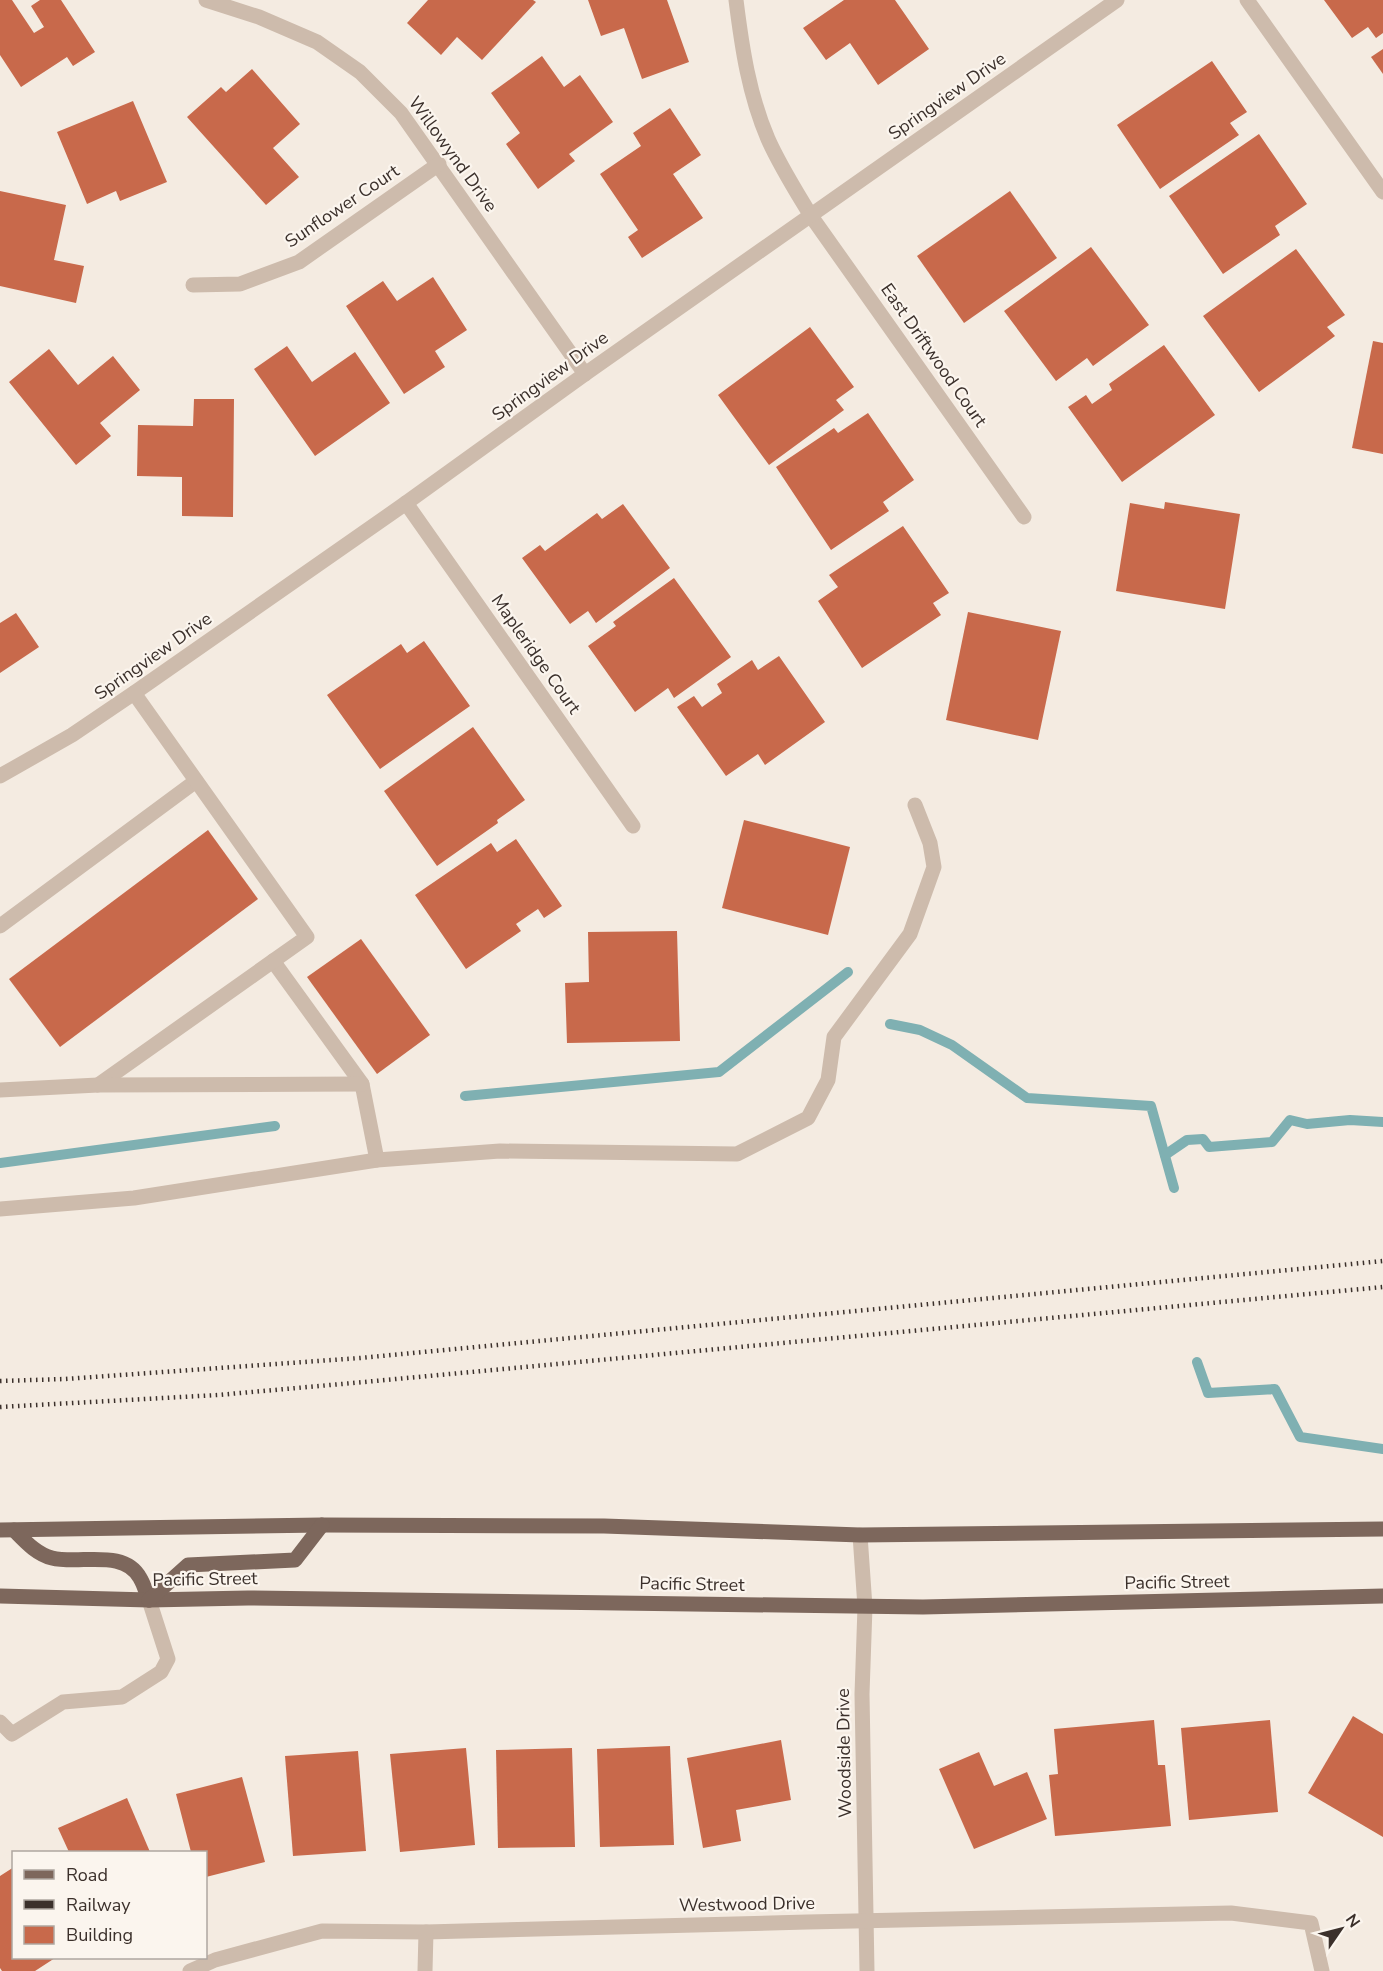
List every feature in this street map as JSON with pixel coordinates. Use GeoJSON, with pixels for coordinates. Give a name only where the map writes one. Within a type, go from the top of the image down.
{"type":"FeatureCollection","features":[{"type":"Feature","properties":{"kind":"main road"},"geometry":{"type":"LineString","coordinates":[[7,1530],[50,1558],[118,1561],[130,1566],[140,1576],[149,1600],[188,1565],[295,1560],[322,1525]]}},
{"type":"Feature","properties":{"kind":"main road"},"geometry":{"type":"LineString","coordinates":[[7,1530],[322,1525],[603,1526],[860,1534],[1383,1529]]}},
{"type":"Feature","properties":{"kind":"main road","name":"Pacific Street"},"geometry":{"type":"LineString","coordinates":[[0,1596],[149,1600],[259,1598],[865,1606],[967,1606],[1383,1596]]}},
{"type":"Feature","properties":{"kind":"street","name":"Willowynd Drive"},"geometry":{"type":"LineString","coordinates":[[206,0],[259,17],[317,42],[360,72],[402,113],[585,375]]}},
{"type":"Feature","properties":{"kind":"street","name":"East Driftwood Court"},"geometry":{"type":"LineString","coordinates":[[736,0],[742,52],[753,97],[768,139],[811,216],[1024,517]]}},
{"type":"Feature","properties":{"kind":"street","name":"Springview Drive"},"geometry":{"type":"LineString","coordinates":[[0,776],[72,735],[134,693],[1117,0]]}},
{"type":"Feature","properties":{"kind":"street"},"geometry":{"type":"LineString","coordinates":[[1247,0],[1383,192]]}},
{"type":"Feature","properties":{"kind":"street","name":"Sunflower Court"},"geometry":{"type":"LineString","coordinates":[[193,285],[240,284],[299,262],[439,164]]}},
{"type":"Feature","properties":{"kind":"street","name":"Mapleridge Court"},"geometry":{"type":"LineString","coordinates":[[406,503],[633,826]]}},
{"type":"Feature","properties":{"kind":"street"},"geometry":{"type":"LineString","coordinates":[[98,1085],[307,937],[134,693]]}},
{"type":"Feature","properties":{"kind":"street"},"geometry":{"type":"LineString","coordinates":[[0,926],[196,781]]}},
{"type":"Feature","properties":{"kind":"street"},"geometry":{"type":"LineString","coordinates":[[0,1209],[134,1198],[377,1160],[500,1151],[737,1154],[808,1118],[828,1080],[834,1037],[910,934],[934,867],[930,843],[915,805]]}},
{"type":"Feature","properties":{"kind":"street"},"geometry":{"type":"LineString","coordinates":[[273,961],[362,1084],[377,1160]]}},
{"type":"Feature","properties":{"kind":"street"},"geometry":{"type":"LineString","coordinates":[[0,1090],[98,1085],[362,1084]]}},
{"type":"Feature","properties":{"kind":"street","name":"Woodside Drive"},"geometry":{"type":"LineString","coordinates":[[860,1534],[865,1606],[862,1694],[867,1971]]}},
{"type":"Feature","properties":{"kind":"street"},"geometry":{"type":"LineString","coordinates":[[0,1722],[12,1734],[63,1702],[122,1698],[161,1672],[168,1659],[149,1600]]}},
{"type":"Feature","properties":{"kind":"street","name":"Westwood Drive"},"geometry":{"type":"LineString","coordinates":[[190,1971],[215,1960],[321,1931],[426,1932],[1231,1913],[1311,1923],[1322,1971]]}},
{"type":"Feature","properties":{"kind":"street"},"geometry":{"type":"LineString","coordinates":[[425,1971],[426,1932]]}},
{"type":"Feature","properties":{"kind":"building"},"geometry":{"type":"Polygon","coordinates":[[[0,0],[12,0],[34,33],[44,27],[31,6],[40,0],[61,0],[95,52],[73,66],[67,57],[21,87],[0,55],[0,0]]]}},
{"type":"Feature","properties":{"kind":"building"},"geometry":{"type":"Polygon","coordinates":[[[428,0],[533,0],[536,2],[482,60],[457,37],[441,55],[407,23],[428,0]]]}},
{"type":"Feature","properties":{"kind":"building"},"geometry":{"type":"Polygon","coordinates":[[[588,0],[667,0],[689,62],[642,79],[624,28],[601,36],[588,0]]]}},
{"type":"Feature","properties":{"kind":"building"},"geometry":{"type":"Polygon","coordinates":[[[844,0],[895,0],[929,49],[878,85],[850,43],[826,60],[803,28],[844,0]]]}},
{"type":"Feature","properties":{"kind":"building"},"geometry":{"type":"Polygon","coordinates":[[[1324,0],[1383,0],[1383,33],[1376,38],[1368,27],[1352,38],[1324,0]]]}},
{"type":"Feature","properties":{"kind":"building"},"geometry":{"type":"Polygon","coordinates":[[[1383,49],[1383,74],[1371,57],[1383,49]]]}},
{"type":"Feature","properties":{"kind":"building"},"geometry":{"type":"Polygon","coordinates":[[[542,56],[564,87],[580,75],[613,122],[569,154],[575,161],[538,189],[506,144],[520,133],[491,93],[542,56]]]}},
{"type":"Feature","properties":{"kind":"building"},"geometry":{"type":"Polygon","coordinates":[[[1212,61],[1247,112],[1230,123],[1239,135],[1160,189],[1117,125],[1212,61]]]}},
{"type":"Feature","properties":{"kind":"building"},"geometry":{"type":"Polygon","coordinates":[[[252,69],[300,124],[273,148],[299,177],[266,205],[187,117],[221,87],[226,92],[252,69]]]}},
{"type":"Feature","properties":{"kind":"building"},"geometry":{"type":"Polygon","coordinates":[[[133,101],[167,182],[120,201],[116,191],[87,204],[57,132],[133,101]]]}},
{"type":"Feature","properties":{"kind":"building"},"geometry":{"type":"Polygon","coordinates":[[[670,108],[701,155],[673,174],[703,218],[642,258],[628,237],[638,230],[600,174],[641,146],[633,133],[670,108]]]}},
{"type":"Feature","properties":{"kind":"building"},"geometry":{"type":"Polygon","coordinates":[[[1259,134],[1307,204],[1275,226],[1280,235],[1223,274],[1169,196],[1259,134]]]}},
{"type":"Feature","properties":{"kind":"building"},"geometry":{"type":"Polygon","coordinates":[[[0,191],[66,205],[54,260],[84,266],[76,303],[0,286],[0,191]]]}},
{"type":"Feature","properties":{"kind":"building"},"geometry":{"type":"Polygon","coordinates":[[[1010,191],[1057,258],[964,323],[917,256],[1010,191]]]}},
{"type":"Feature","properties":{"kind":"building"},"geometry":{"type":"Polygon","coordinates":[[[1091,247],[1149,325],[1093,366],[1087,358],[1056,381],[1004,311],[1091,247]]]}},
{"type":"Feature","properties":{"kind":"building"},"geometry":{"type":"Polygon","coordinates":[[[1296,249],[1345,315],[1327,327],[1335,336],[1259,392],[1203,316],[1296,249]]]}},
{"type":"Feature","properties":{"kind":"building"},"geometry":{"type":"Polygon","coordinates":[[[433,277],[467,330],[435,351],[445,367],[404,394],[346,306],[383,281],[397,301],[433,277]]]}},
{"type":"Feature","properties":{"kind":"building"},"geometry":{"type":"Polygon","coordinates":[[[810,327],[854,387],[836,400],[844,410],[769,465],[718,395],[810,327]]]}},
{"type":"Feature","properties":{"kind":"building"},"geometry":{"type":"Polygon","coordinates":[[[1373,341],[1383,343],[1383,454],[1352,448],[1373,341]]]}},
{"type":"Feature","properties":{"kind":"building"},"geometry":{"type":"Polygon","coordinates":[[[1164,345],[1215,415],[1122,482],[1068,407],[1086,395],[1092,404],[1112,390],[1109,384],[1164,345]]]}},
{"type":"Feature","properties":{"kind":"building"},"geometry":{"type":"Polygon","coordinates":[[[287,346],[312,382],[355,352],[390,403],[315,456],[254,369],[287,346]]]}},
{"type":"Feature","properties":{"kind":"building"},"geometry":{"type":"Polygon","coordinates":[[[49,349],[78,385],[113,356],[140,390],[100,423],[111,436],[76,465],[9,382],[49,349]]]}},
{"type":"Feature","properties":{"kind":"building"},"geometry":{"type":"Polygon","coordinates":[[[194,399],[234,399],[233,517],[182,516],[182,477],[137,476],[138,425],[193,426],[194,399]]]}},
{"type":"Feature","properties":{"kind":"building"},"geometry":{"type":"Polygon","coordinates":[[[868,413],[914,480],[883,502],[889,511],[831,550],[776,467],[834,428],[838,433],[868,413]]]}},
{"type":"Feature","properties":{"kind":"building"},"geometry":{"type":"Polygon","coordinates":[[[1165,502],[1240,514],[1225,609],[1116,591],[1130,503],[1164,509],[1165,502]]]}},
{"type":"Feature","properties":{"kind":"building"},"geometry":{"type":"Polygon","coordinates":[[[623,504],[670,568],[596,623],[588,611],[570,624],[522,558],[540,545],[545,551],[597,513],[602,519],[623,504]]]}},
{"type":"Feature","properties":{"kind":"building"},"geometry":{"type":"Polygon","coordinates":[[[903,526],[949,593],[933,603],[941,615],[862,668],[818,601],[838,587],[829,575],[903,526]]]}},
{"type":"Feature","properties":{"kind":"building"},"geometry":{"type":"Polygon","coordinates":[[[674,578],[731,657],[674,698],[668,688],[635,712],[588,646],[616,626],[613,622],[674,578]]]}},
{"type":"Feature","properties":{"kind":"building"},"geometry":{"type":"Polygon","coordinates":[[[968,612],[1061,631],[1038,740],[946,720],[968,612]]]}},
{"type":"Feature","properties":{"kind":"building"},"geometry":{"type":"Polygon","coordinates":[[[16,613],[39,647],[0,673],[0,623],[16,613]]]}},
{"type":"Feature","properties":{"kind":"building"},"geometry":{"type":"Polygon","coordinates":[[[424,641],[470,706],[380,769],[327,695],[401,644],[407,653],[424,641]]]}},
{"type":"Feature","properties":{"kind":"building"},"geometry":{"type":"Polygon","coordinates":[[[779,656],[825,722],[765,765],[758,754],[726,776],[677,707],[694,696],[702,707],[722,693],[717,684],[752,660],[758,670],[779,656]]]}},
{"type":"Feature","properties":{"kind":"building"},"geometry":{"type":"Polygon","coordinates":[[[473,727],[525,800],[497,820],[498,823],[437,866],[384,791],[473,727]]]}},
{"type":"Feature","properties":{"kind":"building"},"geometry":{"type":"Polygon","coordinates":[[[744,820],[850,847],[828,935],[722,908],[744,820]]]}},
{"type":"Feature","properties":{"kind":"building"},"geometry":{"type":"Polygon","coordinates":[[[208,830],[258,899],[60,1047],[9,979],[208,830]]]}},
{"type":"Feature","properties":{"kind":"building"},"geometry":{"type":"Polygon","coordinates":[[[516,839],[562,906],[544,918],[538,909],[516,924],[521,931],[466,969],[415,895],[491,843],[497,852],[516,839]]]}},
{"type":"Feature","properties":{"kind":"building"},"geometry":{"type":"Polygon","coordinates":[[[677,931],[680,1041],[567,1043],[565,983],[589,982],[588,932],[677,931]]]}},
{"type":"Feature","properties":{"kind":"building"},"geometry":{"type":"Polygon","coordinates":[[[361,939],[430,1035],[377,1074],[307,977],[361,939]]]}},
{"type":"Feature","properties":{"kind":"building"},"geometry":{"type":"Polygon","coordinates":[[[1353,1716],[1383,1734],[1383,1837],[1308,1793],[1353,1716]]]}},
{"type":"Feature","properties":{"kind":"building"},"geometry":{"type":"Polygon","coordinates":[[[1154,1720],[1158,1765],[1165,1765],[1171,1826],[1055,1836],[1049,1775],[1058,1774],[1054,1729],[1154,1720]]]}},
{"type":"Feature","properties":{"kind":"building"},"geometry":{"type":"Polygon","coordinates":[[[1270,1720],[1278,1812],[1189,1820],[1181,1728],[1270,1720]]]}},
{"type":"Feature","properties":{"kind":"building"},"geometry":{"type":"Polygon","coordinates":[[[781,1740],[791,1800],[736,1810],[741,1841],[703,1848],[687,1758],[781,1740]]]}},
{"type":"Feature","properties":{"kind":"building"},"geometry":{"type":"Polygon","coordinates":[[[670,1746],[674,1845],[600,1847],[597,1749],[670,1746]]]}},
{"type":"Feature","properties":{"kind":"building"},"geometry":{"type":"Polygon","coordinates":[[[466,1748],[475,1845],[400,1852],[390,1754],[466,1748]]]}},
{"type":"Feature","properties":{"kind":"building"},"geometry":{"type":"Polygon","coordinates":[[[572,1748],[575,1847],[498,1848],[496,1750],[572,1748]]]}},
{"type":"Feature","properties":{"kind":"building"},"geometry":{"type":"Polygon","coordinates":[[[358,1751],[366,1851],[293,1856],[285,1756],[358,1751]]]}},
{"type":"Feature","properties":{"kind":"building"},"geometry":{"type":"Polygon","coordinates":[[[979,1752],[994,1786],[1027,1772],[1047,1819],[974,1849],[939,1769],[979,1752]]]}},
{"type":"Feature","properties":{"kind":"building"},"geometry":{"type":"Polygon","coordinates":[[[242,1777],[265,1862],[207,1877],[207,1851],[191,1851],[176,1794],[242,1777]]]}},
{"type":"Feature","properties":{"kind":"building"},"geometry":{"type":"Polygon","coordinates":[[[127,1798],[150,1851],[69,1851],[58,1828],[127,1798]]]}},
{"type":"Feature","properties":{"kind":"building"},"geometry":{"type":"Polygon","coordinates":[[[12,1868],[12,1959],[53,1959],[35,1971],[2,1971],[0,1968],[0,1876],[12,1868]]]}},
{"type":"Feature","properties":{"kind":"waterway"},"geometry":{"type":"LineString","coordinates":[[465,1096],[719,1072],[848,972]]}},
{"type":"Feature","properties":{"kind":"waterway"},"geometry":{"type":"LineString","coordinates":[[890,1024],[920,1030],[952,1045],[1027,1098],[1151,1106],[1174,1188]]}},
{"type":"Feature","properties":{"kind":"waterway"},"geometry":{"type":"LineString","coordinates":[[1165,1155],[1187,1140],[1203,1139],[1209,1147],[1272,1142],[1290,1120],[1307,1124],[1350,1120],[1383,1122]]}},
{"type":"Feature","properties":{"kind":"waterway"},"geometry":{"type":"LineString","coordinates":[[0,1163],[275,1126]]}},
{"type":"Feature","properties":{"kind":"waterway"},"geometry":{"type":"LineString","coordinates":[[1197,1362],[1208,1393],[1275,1389],[1300,1437],[1383,1449]]}},
{"type":"Feature","properties":{"kind":"railway"},"geometry":{"type":"LineString","coordinates":[[0,1381],[65,1379],[360,1358],[1383,1261]]}},
{"type":"Feature","properties":{"kind":"railway"},"geometry":{"type":"LineString","coordinates":[[0,1407],[218,1395],[1383,1287]]}}]}
